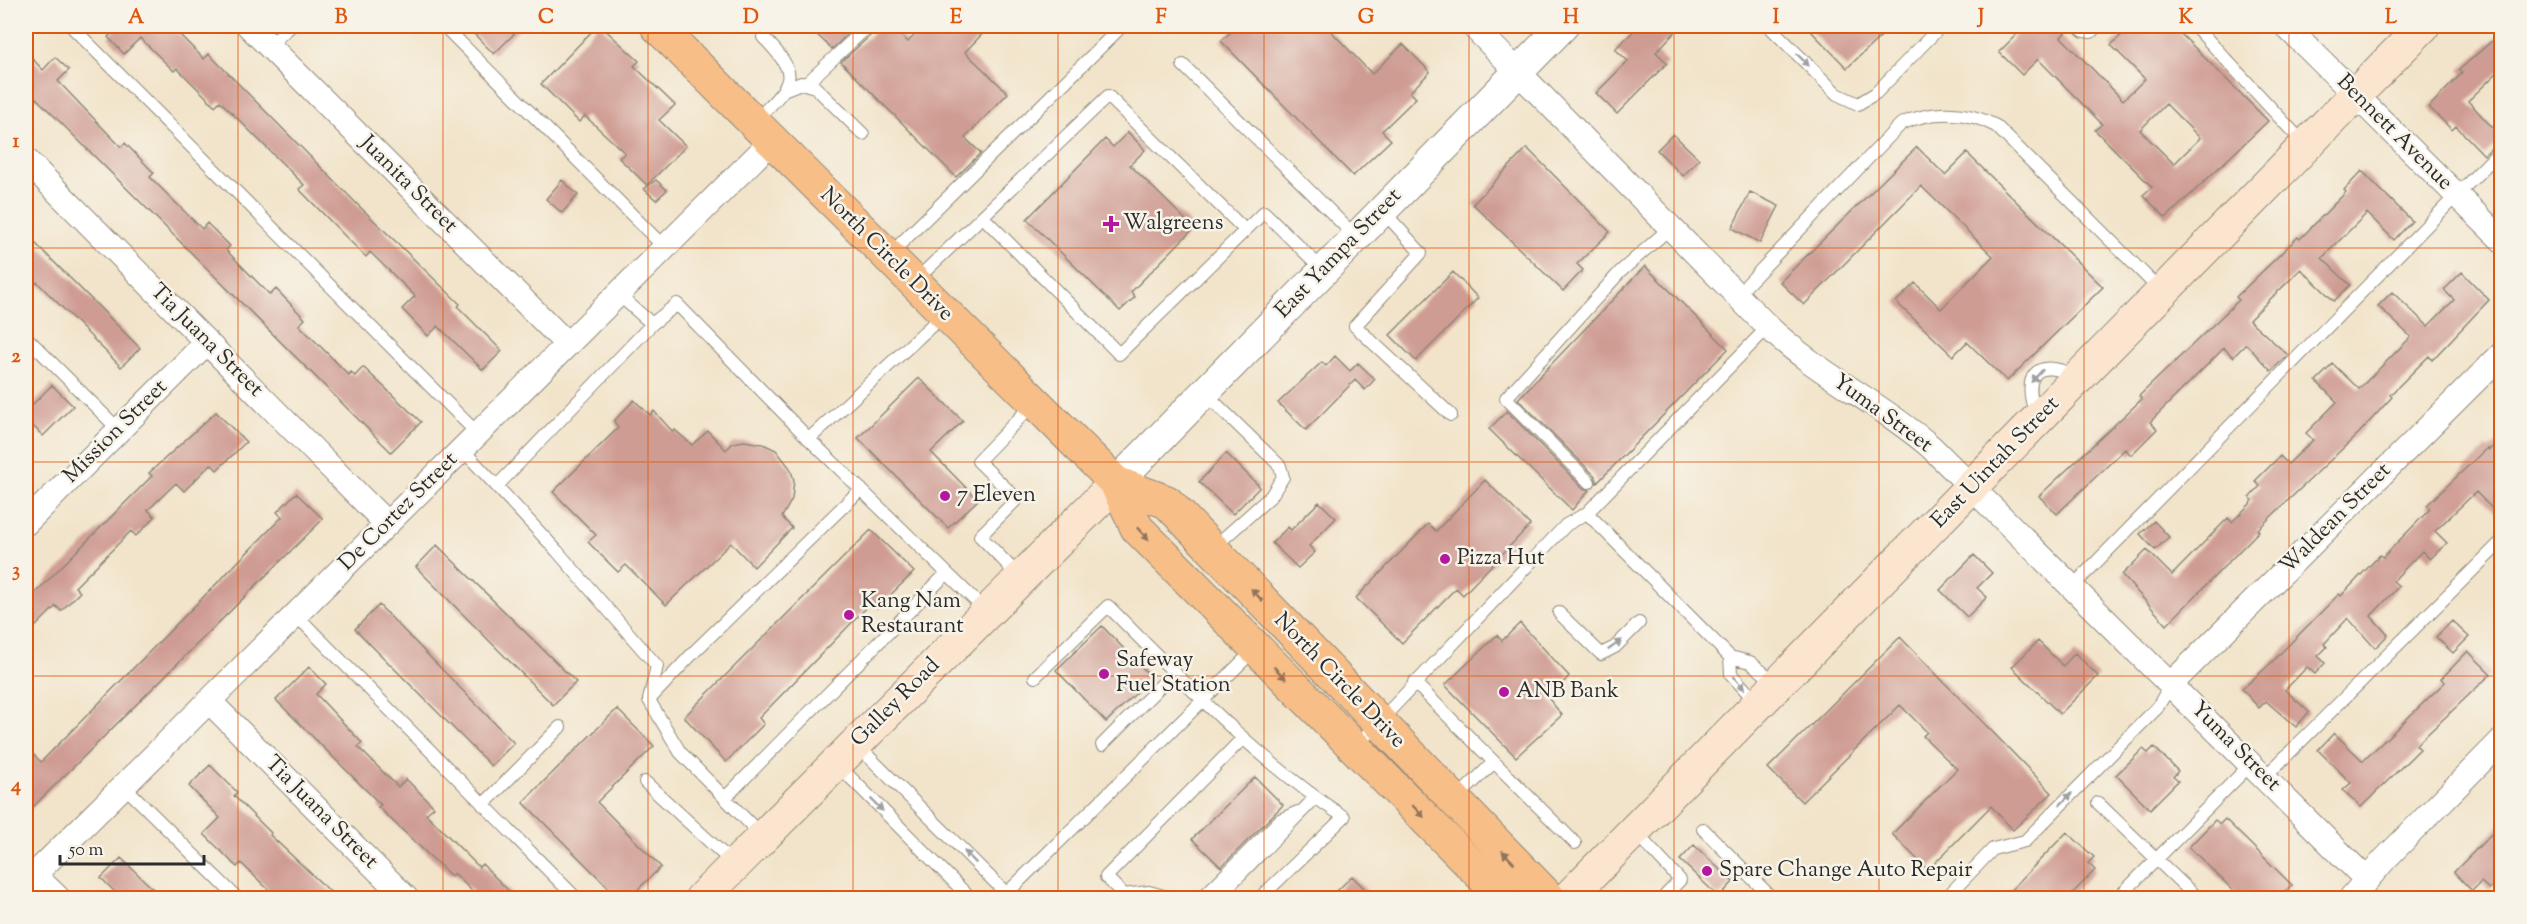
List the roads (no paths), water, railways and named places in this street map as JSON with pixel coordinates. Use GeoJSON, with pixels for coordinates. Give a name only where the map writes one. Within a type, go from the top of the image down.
{"type":"FeatureCollection","features":[{"type":"Feature","properties":{"kind":"main road","name":"North Circle Drive"},"geometry":{"type":"LineString","coordinates":[[657,26],[1116,483],[1137,528],[1504,898]]}},
{"type":"Feature","properties":{"kind":"main road","name":"East Uintah Street"},"geometry":{"type":"LineString","coordinates":[[1568,898],[2423,26]]}},
{"type":"Feature","properties":{"kind":"main road","name":"North Circle Drive"},"geometry":{"type":"LineString","coordinates":[[1116,483],[1167,502],[1549,898]]}},
{"type":"Feature","properties":{"kind":"main road","name":"Galley Road"},"geometry":{"type":"LineString","coordinates":[[702,898],[1116,483]]}},
{"type":"Feature","properties":{"kind":"street","name":"Juanita Street"},"geometry":{"type":"LineString","coordinates":[[249,26],[567,345]]}},
{"type":"Feature","properties":{"kind":"street","name":"Yuma Street"},"geometry":{"type":"LineString","coordinates":[[1473,26],[1768,327],[1814,366],[1915,433],[2172,684],[2367,880]]}},
{"type":"Feature","properties":{"kind":"street","name":"East Yampa Street"},"geometry":{"type":"LineString","coordinates":[[1116,483],[1355,236],[1563,26]]}},
{"type":"Feature","properties":{"kind":"street","name":"Bennett Avenue"},"geometry":{"type":"LineString","coordinates":[[2286,26],[2502,240]]}},
{"type":"Feature","properties":{"kind":"street","name":"De Cortez Street"},"geometry":{"type":"LineString","coordinates":[[30,879],[664,248],[764,132]]}},
{"type":"Feature","properties":{"kind":"street","name":"Tia Juana Street"},"geometry":{"type":"LineString","coordinates":[[26,160],[386,523]]}},
{"type":"Feature","properties":{"kind":"street","name":"Mission Street"},"geometry":{"type":"LineString","coordinates":[[26,523],[207,342]]}},
{"type":"Feature","properties":{"kind":"street","name":"Waldean Street"},"geometry":{"type":"LineString","coordinates":[[2172,684],[2502,354]]}},
{"type":"Feature","properties":{"kind":"street","name":"Tia Juana Street"},"geometry":{"type":"LineString","coordinates":[[210,702],[406,898]]}},
{"type":"Feature","properties":{"kind":"street"},"geometry":{"type":"LineString","coordinates":[[2351,898],[2502,740]]}},
{"type":"Feature","properties":{"kind":"street"},"geometry":{"type":"LineString","coordinates":[[30,879],[58,898]]}},
{"type":"Feature","properties":{"kind":"lane"},"geometry":{"type":"LineString","coordinates":[[71,26],[470,441],[496,486],[557,551],[657,666],[649,700],[680,752],[763,837]]}},
{"type":"Feature","properties":{"kind":"lane"},"geometry":{"type":"LineString","coordinates":[[269,45],[291,26]]}},
{"type":"Feature","properties":{"kind":"lane"},"geometry":{"type":"LineString","coordinates":[[444,26],[664,248]]}},
{"type":"Feature","properties":{"kind":"lane"},"geometry":{"type":"LineString","coordinates":[[786,89],[807,83],[868,26]]}},
{"type":"Feature","properties":{"kind":"lane"},"geometry":{"type":"LineString","coordinates":[[887,256],[1122,26]]}},
{"type":"Feature","properties":{"kind":"lane"},"geometry":{"type":"LineString","coordinates":[[1769,26],[1837,94],[1858,104],[1876,93],[1941,26]]}},
{"type":"Feature","properties":{"kind":"lane"},"geometry":{"type":"LineString","coordinates":[[2078,26],[2091,32],[2097,26]]}},
{"type":"Feature","properties":{"kind":"lane"},"geometry":{"type":"LineString","coordinates":[[2195,26],[2306,146]]}},
{"type":"Feature","properties":{"kind":"lane"},"geometry":{"type":"LineString","coordinates":[[763,37],[785,60],[789,71],[786,89],[764,132]]}},
{"type":"Feature","properties":{"kind":"lane"},"geometry":{"type":"LineString","coordinates":[[1183,65],[1355,236]]}},
{"type":"Feature","properties":{"kind":"lane"},"geometry":{"type":"LineString","coordinates":[[807,83],[826,95],[863,134]]}},
{"type":"Feature","properties":{"kind":"lane"},"geometry":{"type":"LineString","coordinates":[[913,282],[1108,96],[1245,230]]}},
{"type":"Feature","properties":{"kind":"lane"},"geometry":{"type":"LineString","coordinates":[[1737,295],[1901,124],[1915,117],[1935,113],[1969,116],[1996,126],[2162,292]]}},
{"type":"Feature","properties":{"kind":"lane"},"geometry":{"type":"LineString","coordinates":[[2072,586],[2502,149]]}},
{"type":"Feature","properties":{"kind":"lane"},"geometry":{"type":"LineString","coordinates":[[1382,209],[1422,253],[1355,326],[1451,415]]}},
{"type":"Feature","properties":{"kind":"lane"},"geometry":{"type":"LineString","coordinates":[[983,217],[1119,354],[1264,212],[1323,270]]}},
{"type":"Feature","properties":{"kind":"lane"},"geometry":{"type":"LineString","coordinates":[[1589,482],[1506,398],[1620,272],[1671,227]]}},
{"type":"Feature","properties":{"kind":"lane"},"geometry":{"type":"LineString","coordinates":[[618,294],[652,324]]}},
{"type":"Feature","properties":{"kind":"lane"},"geometry":{"type":"LineString","coordinates":[[496,486],[652,324],[677,304],[809,439],[987,612]]}},
{"type":"Feature","properties":{"kind":"lane"},"geometry":{"type":"LineString","coordinates":[[809,439],[945,314]]}},
{"type":"Feature","properties":{"kind":"lane"},"geometry":{"type":"LineString","coordinates":[[1354,748],[1414,682],[1566,525],[1587,513],[1768,327]]}},
{"type":"Feature","properties":{"kind":"lane"},"geometry":{"type":"LineString","coordinates":[[26,337],[118,430]]}},
{"type":"Feature","properties":{"kind":"lane"},"geometry":{"type":"LineString","coordinates":[[1204,392],[1280,466],[1283,477],[1271,496],[1213,548]]}},
{"type":"Feature","properties":{"kind":"lane"},"geometry":{"type":"LineString","coordinates":[[1021,578],[980,536],[1017,499],[978,461],[1036,401]]}},
{"type":"Feature","properties":{"kind":"lane"},"geometry":{"type":"LineString","coordinates":[[649,700],[695,651],[861,489]]}},
{"type":"Feature","properties":{"kind":"lane"},"geometry":{"type":"LineString","coordinates":[[1587,513],[1730,657],[1750,662],[1768,695]]}},
{"type":"Feature","properties":{"kind":"lane"},"geometry":{"type":"LineString","coordinates":[[2118,898],[2156,859],[2258,770],[2502,540]]}},
{"type":"Feature","properties":{"kind":"lane"},"geometry":{"type":"LineString","coordinates":[[725,798],[947,573]]}},
{"type":"Feature","properties":{"kind":"lane"},"geometry":{"type":"LineString","coordinates":[[1035,677],[1108,606],[1243,738],[1315,798],[1344,817],[1260,898]]}},
{"type":"Feature","properties":{"kind":"lane"},"geometry":{"type":"LineString","coordinates":[[1559,613],[1601,654],[1615,647],[1639,623]]}},
{"type":"Feature","properties":{"kind":"lane"},"geometry":{"type":"LineString","coordinates":[[296,615],[576,898]]}},
{"type":"Feature","properties":{"kind":"lane"},"geometry":{"type":"LineString","coordinates":[[846,753],[1007,897],[1256,648]]}},
{"type":"Feature","properties":{"kind":"lane"},"geometry":{"type":"LineString","coordinates":[[1730,657],[1731,674],[1768,695]]}},
{"type":"Feature","properties":{"kind":"lane"},"geometry":{"type":"LineString","coordinates":[[1102,745],[1174,672]]}},
{"type":"Feature","properties":{"kind":"lane"},"geometry":{"type":"LineString","coordinates":[[1414,682],[1575,843]]}},
{"type":"Feature","properties":{"kind":"lane"},"geometry":{"type":"LineString","coordinates":[[1946,898],[1993,849],[2025,841],[2157,708],[2172,684]]}},
{"type":"Feature","properties":{"kind":"lane"},"geometry":{"type":"LineString","coordinates":[[483,805],[560,727]]}},
{"type":"Feature","properties":{"kind":"lane"},"geometry":{"type":"LineString","coordinates":[[1171,898],[1149,892],[1125,897],[1106,877],[1243,738]]}},
{"type":"Feature","properties":{"kind":"lane"},"geometry":{"type":"LineString","coordinates":[[846,753],[970,898]]}},
{"type":"Feature","properties":{"kind":"lane"},"geometry":{"type":"LineString","coordinates":[[1454,801],[1494,762]]}},
{"type":"Feature","properties":{"kind":"lane"},"geometry":{"type":"LineString","coordinates":[[645,782],[735,865]]}},
{"type":"Feature","properties":{"kind":"lane"},"geometry":{"type":"LineString","coordinates":[[124,786],[237,898]]}},
{"type":"Feature","properties":{"kind":"lane"},"geometry":{"type":"LineString","coordinates":[[1217,898],[1315,798]]}},
{"type":"Feature","properties":{"kind":"lane"},"geometry":{"type":"LineString","coordinates":[[2098,803],[2197,898]]}},
{"type":"Feature","properties":{"kind":"lane"},"geometry":{"type":"LineString","coordinates":[[1202,898],[1280,820],[1304,810]]}},
{"type":"Feature","properties":{"kind":"lane"},"geometry":{"type":"LineString","coordinates":[[1703,829],[1772,898]]}},
{"type":"Feature","properties":{"kind":"lane"},"geometry":{"type":"LineString","coordinates":[[1634,832],[1680,880],[1663,898]]}},
{"type":"Feature","properties":{"kind":"place","name":"Walgreens"},"geometry":{"type":"Point","coordinates":[1111,224]}},
{"type":"Feature","properties":{"kind":"place","name":"7 Eleven"},"geometry":{"type":"Point","coordinates":[945,496]}},
{"type":"Feature","properties":{"kind":"place","name":"Pizza Hut"},"geometry":{"type":"Point","coordinates":[1445,559]}},
{"type":"Feature","properties":{"kind":"place","name":"Kang Nam Restaurant"},"geometry":{"type":"Point","coordinates":[849,615]}},
{"type":"Feature","properties":{"kind":"place","name":"Safeway Fuel Station"},"geometry":{"type":"Point","coordinates":[1104,674]}},
{"type":"Feature","properties":{"kind":"place","name":"ANB Bank"},"geometry":{"type":"Point","coordinates":[1504,692]}},
{"type":"Feature","properties":{"kind":"place","name":"Spare Change Auto Repair"},"geometry":{"type":"Point","coordinates":[1707,871]}}]}
